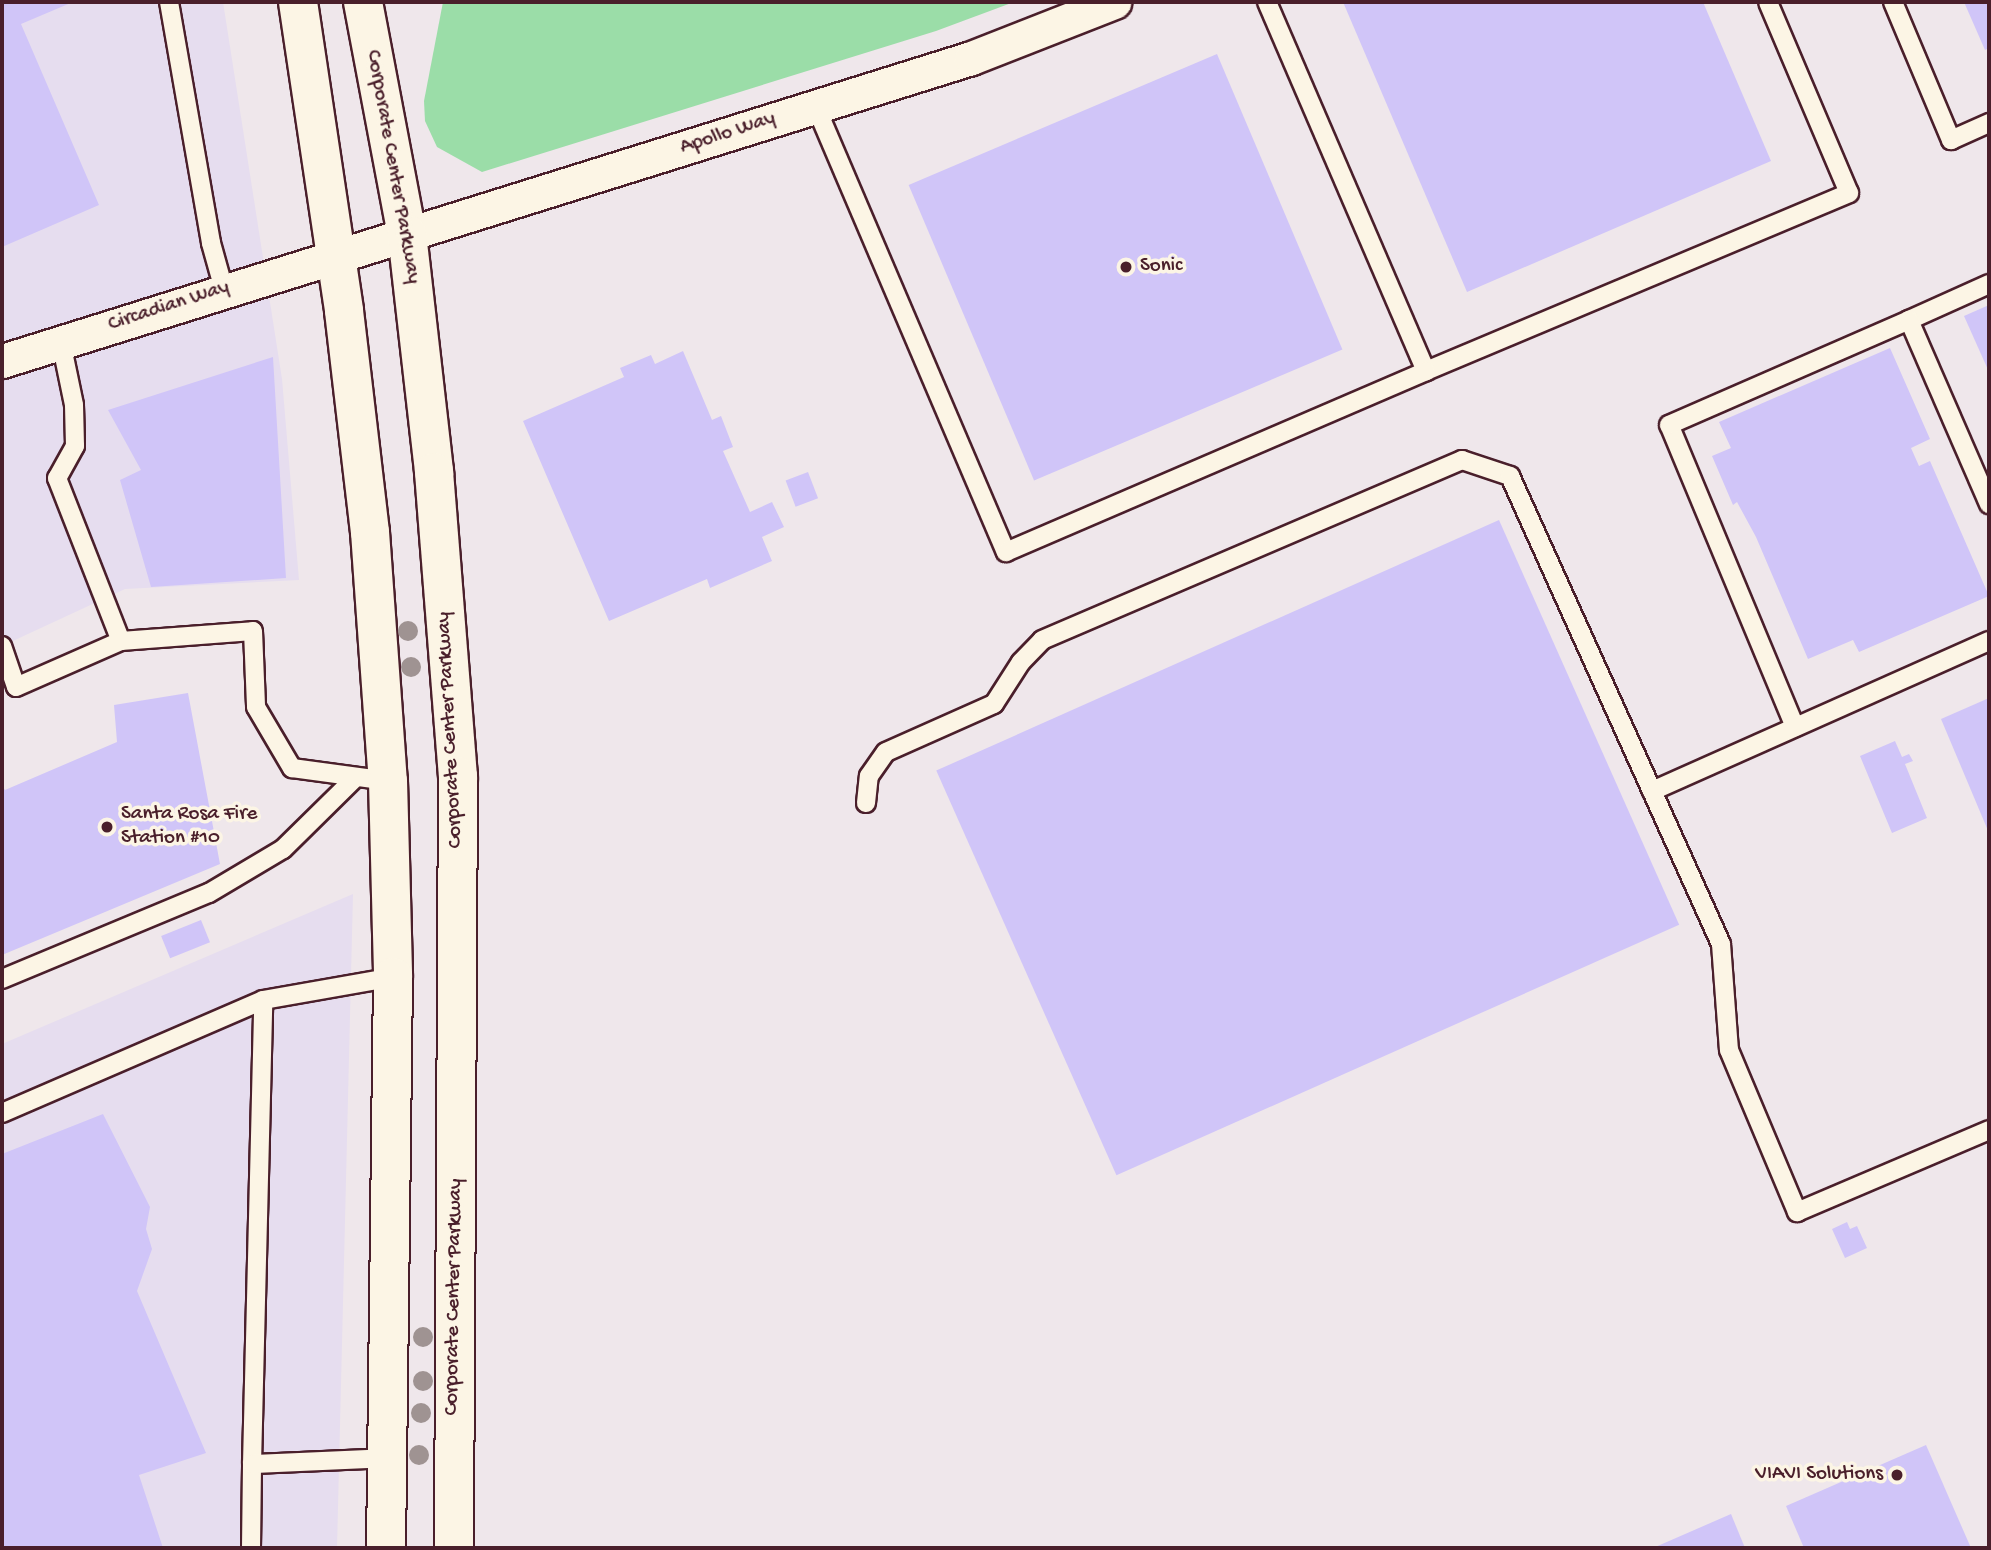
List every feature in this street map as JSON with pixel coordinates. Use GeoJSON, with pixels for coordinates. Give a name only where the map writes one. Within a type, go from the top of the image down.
{"type":"FeatureCollection","features":[{"type":"Feature","properties":{"kind":"street"},"geometry":{"type":"LineString","coordinates":[[298,2],[338,256],[370,532],[371,780],[393,977],[386,1548]]}},
{"type":"Feature","properties":{"kind":"street","name":"Corporate Center Parkway"},"geometry":{"type":"LineString","coordinates":[[363,2],[407,234],[434,472],[457,776],[454,1548]]}},
{"type":"Feature","properties":{"kind":"street","name":"Apollo Way"},"geometry":{"type":"LineString","coordinates":[[338,256],[971,58],[1114,2]]}},
{"type":"Feature","properties":{"kind":"street","name":"Circadian Way"},"geometry":{"type":"LineString","coordinates":[[2,361],[338,256]]}},
{"type":"Feature","properties":{"kind":"lane"},"geometry":{"type":"LineString","coordinates":[[169,2],[211,243],[224,290]]}},
{"type":"Feature","properties":{"kind":"lane"},"geometry":{"type":"LineString","coordinates":[[1267,2],[1426,371]]}},
{"type":"Feature","properties":{"kind":"lane"},"geometry":{"type":"LineString","coordinates":[[816,107],[1006,552],[1849,193],[1768,2]]}},
{"type":"Feature","properties":{"kind":"lane"},"geometry":{"type":"LineString","coordinates":[[1893,2],[1951,140],[1989,123]]}},
{"type":"Feature","properties":{"kind":"lane"},"geometry":{"type":"LineString","coordinates":[[1795,727],[1669,425],[1989,284]]}},
{"type":"Feature","properties":{"kind":"lane"},"geometry":{"type":"LineString","coordinates":[[1909,320],[1989,504]]}},
{"type":"Feature","properties":{"kind":"lane"},"geometry":{"type":"LineString","coordinates":[[61,342],[74,405],[75,446],[57,478],[121,641]]}},
{"type":"Feature","properties":{"kind":"lane"},"geometry":{"type":"LineString","coordinates":[[866,803],[869,776],[886,752],[994,704],[1006,691],[1021,662],[1042,640],[1462,460],[1510,475],[1721,944],[1729,1050],[1797,1212],[1989,1130]]}},
{"type":"Feature","properties":{"kind":"lane"},"geometry":{"type":"LineString","coordinates":[[2,646],[9,690],[121,641],[253,631],[256,708],[292,768],[371,780]]}},
{"type":"Feature","properties":{"kind":"lane"},"geometry":{"type":"LineString","coordinates":[[1652,791],[1989,641]]}},
{"type":"Feature","properties":{"kind":"lane"},"geometry":{"type":"LineString","coordinates":[[2,979],[209,893],[283,849],[371,780]]}},
{"type":"Feature","properties":{"kind":"lane"},"geometry":{"type":"LineString","coordinates":[[2,1113],[263,1000],[393,977]]}},
{"type":"Feature","properties":{"kind":"lane"},"geometry":{"type":"LineString","coordinates":[[251,1548],[263,1000]]}},
{"type":"Feature","properties":{"kind":"lane"},"geometry":{"type":"LineString","coordinates":[[252,1464],[387,1458]]}},
{"type":"Feature","properties":{"kind":"shaded area"},"geometry":{"type":"Polygon","coordinates":[[[2,2],[223,2],[282,379],[299,580],[125,589],[2,646],[2,2]]]}},
{"type":"Feature","properties":{"kind":"shaded area"},"geometry":{"type":"Polygon","coordinates":[[[353,894],[337,1548],[2,1548],[2,1044],[353,894]]]}},
{"type":"Feature","properties":{"kind":"green space"},"geometry":{"type":"Polygon","coordinates":[[[443,2],[1014,2],[936,31],[482,172],[437,147],[425,121],[424,101],[443,2]]]}},
{"type":"Feature","properties":{"kind":"building"},"geometry":{"type":"Polygon","coordinates":[[[2,2],[73,2],[21,24],[99,205],[2,247],[2,2]]]}},
{"type":"Feature","properties":{"kind":"building"},"geometry":{"type":"Polygon","coordinates":[[[1343,2],[1703,2],[1771,161],[1467,292],[1343,2]]]}},
{"type":"Feature","properties":{"kind":"building"},"geometry":{"type":"Polygon","coordinates":[[[1964,2],[1989,2],[1989,48],[1985,50],[1964,2]]]}},
{"type":"Feature","properties":{"kind":"building","name":"Sonic"},"geometry":{"type":"Polygon","coordinates":[[[1217,54],[1342,349],[1034,480],[909,185],[1217,54]]]}},
{"type":"Feature","properties":{"kind":"building"},"geometry":{"type":"Polygon","coordinates":[[[1989,305],[1989,372],[1964,316],[1989,305]]]}},
{"type":"Feature","properties":{"kind":"building"},"geometry":{"type":"Polygon","coordinates":[[[1890,348],[1930,439],[1911,448],[1919,466],[1930,461],[1989,596],[1859,652],[1853,640],[1808,659],[1756,537],[1737,502],[1733,505],[1712,456],[1731,448],[1719,422],[1890,348]]]}},
{"type":"Feature","properties":{"kind":"building"},"geometry":{"type":"Polygon","coordinates":[[[683,351],[712,420],[721,416],[733,447],[723,451],[750,512],[772,502],[784,527],[762,537],[772,561],[710,588],[707,579],[609,621],[523,421],[624,377],[620,368],[651,355],[655,364],[683,351]]]}},
{"type":"Feature","properties":{"kind":"building"},"geometry":{"type":"Polygon","coordinates":[[[273,357],[286,578],[151,587],[120,480],[141,470],[108,410],[273,357]]]}},
{"type":"Feature","properties":{"kind":"building"},"geometry":{"type":"Polygon","coordinates":[[[808,472],[818,498],[796,507],[786,481],[808,472]]]}},
{"type":"Feature","properties":{"kind":"building"},"geometry":{"type":"Polygon","coordinates":[[[1499,520],[1679,925],[1116,1175],[936,771],[1499,520]]]}},
{"type":"Feature","properties":{"kind":"building","name":"Santa Rosa Fire Station #10"},"geometry":{"type":"Polygon","coordinates":[[[188,693],[220,864],[2,955],[2,786],[5,790],[117,742],[114,705],[188,693]]]}},
{"type":"Feature","properties":{"kind":"building"},"geometry":{"type":"Polygon","coordinates":[[[1989,698],[1989,833],[1941,719],[1989,698]]]}},
{"type":"Feature","properties":{"kind":"building"},"geometry":{"type":"Polygon","coordinates":[[[1895,741],[1902,757],[1909,754],[1913,761],[1905,764],[1927,818],[1892,833],[1860,756],[1895,741]]]}},
{"type":"Feature","properties":{"kind":"building"},"geometry":{"type":"Polygon","coordinates":[[[201,920],[210,942],[170,958],[161,936],[201,920]]]}},
{"type":"Feature","properties":{"kind":"building"},"geometry":{"type":"Polygon","coordinates":[[[103,1114],[150,1207],[146,1229],[152,1249],[137,1291],[206,1453],[139,1475],[163,1548],[2,1548],[2,1154],[103,1114]]]}},
{"type":"Feature","properties":{"kind":"building"},"geometry":{"type":"Polygon","coordinates":[[[1847,1222],[1850,1229],[1857,1226],[1867,1248],[1845,1258],[1832,1229],[1847,1222]]]}},
{"type":"Feature","properties":{"kind":"building","name":"VIAVI Solutions"},"geometry":{"type":"Polygon","coordinates":[[[1926,1445],[1971,1548],[1804,1548],[1786,1506],[1926,1445]]]}},
{"type":"Feature","properties":{"kind":"building","name":"VIAVI Solutions"},"geometry":{"type":"Polygon","coordinates":[[[1731,1514],[1745,1548],[1653,1548],[1731,1514]]]}},
{"type":"Feature","properties":{"kind":"place","name":"Sonic"},"geometry":{"type":"Point","coordinates":[1126,267]}},
{"type":"Feature","properties":{"kind":"place","name":"Santa Rosa Fire Station #10"},"geometry":{"type":"Point","coordinates":[107,827]}},
{"type":"Feature","properties":{"kind":"place","name":"VIAVI Solutions"},"geometry":{"type":"Point","coordinates":[1897,1475]}}]}
